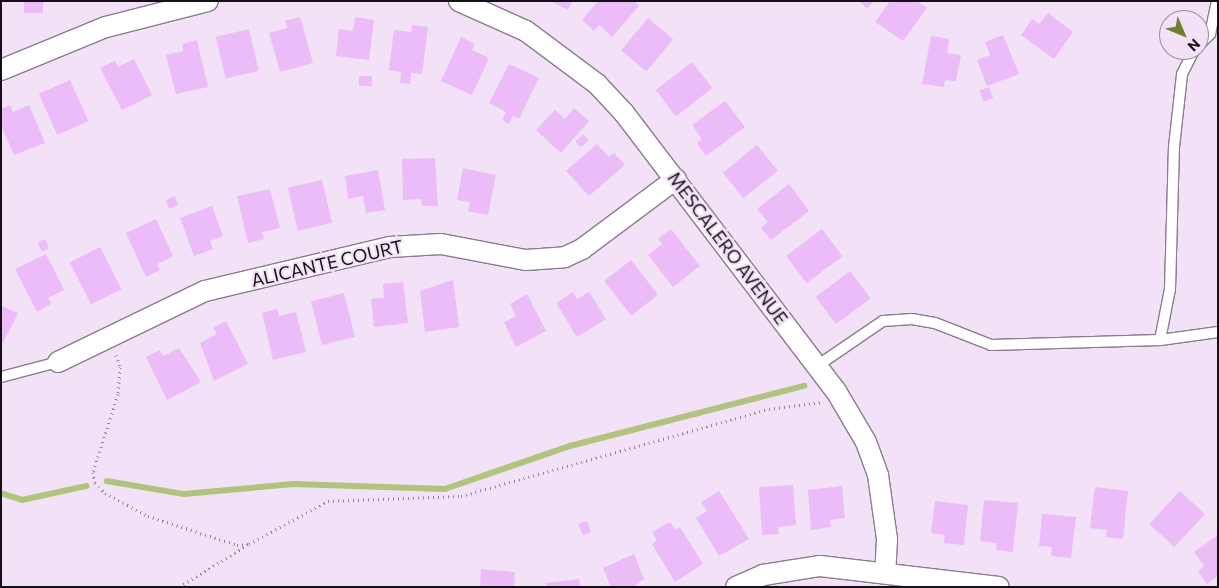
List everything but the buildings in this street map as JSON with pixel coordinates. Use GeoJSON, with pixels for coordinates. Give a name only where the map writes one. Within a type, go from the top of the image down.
{"type":"FeatureCollection","features":[{"type":"Feature","properties":{"kind":"street"},"geometry":{"type":"LineString","coordinates":[[1,70],[106,27],[208,1]]}},
{"type":"Feature","properties":{"kind":"street","name":"MESCALERO AVENUE"},"geometry":{"type":"LineString","coordinates":[[458,1],[526,32],[564,56],[624,113],[836,391],[866,442],[878,475],[887,539],[885,573]]}},
{"type":"Feature","properties":{"kind":"street","name":"ALICANTE COURT"},"geometry":{"type":"LineString","coordinates":[[58,362],[205,291],[390,246],[441,244],[526,260],[565,257],[582,249],[676,179]]}},
{"type":"Feature","properties":{"kind":"street"},"geometry":{"type":"LineString","coordinates":[[736,587],[791,568],[885,573],[999,587]]}},
{"type":"Feature","properties":{"kind":"lane"},"geometry":{"type":"LineString","coordinates":[[1209,35],[1217,1]]}},
{"type":"Feature","properties":{"kind":"lane"},"geometry":{"type":"LineString","coordinates":[[1160,340],[1170,289],[1174,146],[1182,74],[1189,60]]}},
{"type":"Feature","properties":{"kind":"lane"},"geometry":{"type":"LineString","coordinates":[[817,366],[882,321],[912,319],[935,323],[991,345],[1160,340],[1218,332]]}},
{"type":"Feature","properties":{"kind":"lane"},"geometry":{"type":"LineString","coordinates":[[1,377],[58,362]]}},
{"type":"Feature","properties":{"kind":"path"},"geometry":{"type":"LineString","coordinates":[[110,336],[120,367],[118,394],[92,472],[95,483],[104,494],[148,516],[207,538],[249,544]]}},
{"type":"Feature","properties":{"kind":"path"},"geometry":{"type":"LineString","coordinates":[[179,587],[249,544],[328,501],[461,496],[769,409],[822,402],[836,391]]}},
{"type":"Feature","properties":{"kind":"waterway"},"geometry":{"type":"LineString","coordinates":[[107,481],[184,494],[294,484],[445,489],[570,446],[804,386]]}},
{"type":"Feature","properties":{"kind":"waterway"},"geometry":{"type":"LineString","coordinates":[[1,493],[22,500],[87,486]]}}]}
